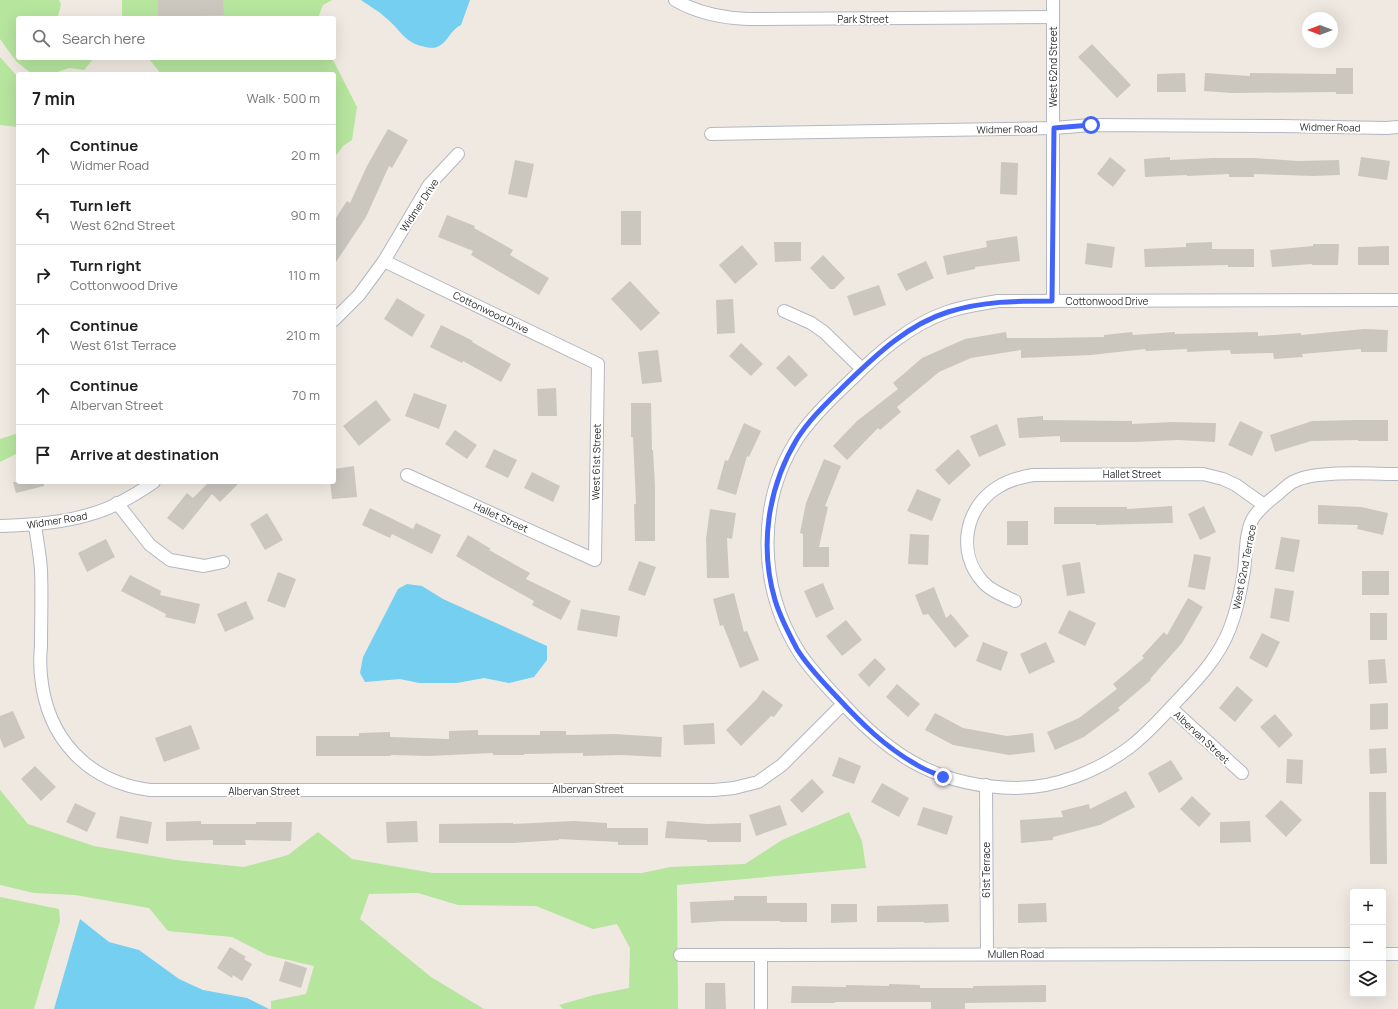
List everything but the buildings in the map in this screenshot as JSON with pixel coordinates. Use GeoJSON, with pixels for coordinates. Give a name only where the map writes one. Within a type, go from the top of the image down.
{"type":"FeatureCollection","features":[{"type":"Feature","properties":{"kind":"street","name":"Park Street"},"geometry":{"type":"LineString","coordinates":[[676,0],[695,10],[728,18],[748,20],[1053,17]]}},
{"type":"Feature","properties":{"kind":"street","name":"West 62nd Street"},"geometry":{"type":"LineString","coordinates":[[1052,301],[1054,128],[1053,0]]}},
{"type":"Feature","properties":{"kind":"street","name":"Widmer Road"},"geometry":{"type":"LineString","coordinates":[[711,134],[1054,128],[1091,125],[1398,127]]}},
{"type":"Feature","properties":{"kind":"street","name":"Widmer Drive"},"geometry":{"type":"LineString","coordinates":[[384,261],[429,185],[458,154]]}},
{"type":"Feature","properties":{"kind":"street","name":"Cottonwood Drive"},"geometry":{"type":"LineString","coordinates":[[384,261],[598,364]]}},
{"type":"Feature","properties":{"kind":"street"},"geometry":{"type":"LineString","coordinates":[[336,318],[358,295],[384,261]]}},
{"type":"Feature","properties":{"kind":"street","name":"Cottonwood Drive"},"geometry":{"type":"LineString","coordinates":[[843,704],[811,668],[798,650],[780,615],[770,577],[767,545],[769,514],[774,492],[784,465],[798,439],[821,409],[862,369],[898,338],[920,324],[946,312],[977,304],[998,302],[1398,300]]}},
{"type":"Feature","properties":{"kind":"street"},"geometry":{"type":"LineString","coordinates":[[784,311],[811,323],[824,332],[862,369]]}},
{"type":"Feature","properties":{"kind":"street","name":"West 61st Street"},"geometry":{"type":"LineString","coordinates":[[595,560],[598,364]]}},
{"type":"Feature","properties":{"kind":"street","name":"Hallet Street"},"geometry":{"type":"LineString","coordinates":[[1015,601],[1000,594],[984,583],[972,567],[966,539],[969,524],[975,511],[986,497],[998,487],[1016,478],[1033,475],[1203,474],[1223,479],[1236,485],[1264,505]]}},
{"type":"Feature","properties":{"kind":"street"},"geometry":{"type":"LineString","coordinates":[[1264,505],[1294,481],[1310,476],[1326,474],[1398,474]]}},
{"type":"Feature","properties":{"kind":"street","name":"Hallet Street"},"geometry":{"type":"LineString","coordinates":[[407,475],[595,560]]}},
{"type":"Feature","properties":{"kind":"street","name":"Widmer Road"},"geometry":{"type":"LineString","coordinates":[[0,526],[35,525],[92,514],[133,496],[151,484]]}},
{"type":"Feature","properties":{"kind":"street"},"geometry":{"type":"LineString","coordinates":[[117,503],[150,545],[170,560],[204,566],[224,562]]}},
{"type":"Feature","properties":{"kind":"street","name":"West 62nd Terrace"},"geometry":{"type":"LineString","coordinates":[[1171,708],[1198,680],[1207,668],[1221,647],[1230,628],[1239,599],[1246,546],[1251,522],[1264,505]]}},
{"type":"Feature","properties":{"kind":"street","name":"Albervan Street"},"geometry":{"type":"LineString","coordinates":[[35,525],[41,569],[40,675],[43,696],[50,717],[66,744],[88,766],[105,777],[133,788],[150,790],[314,791],[714,790],[734,788],[758,782],[782,765],[843,704],[873,734],[896,752],[918,766],[943,777],[966,783],[1014,788],[1055,782],[1080,775],[1106,763],[1131,746],[1171,708],[1242,773]]}},
{"type":"Feature","properties":{"kind":"street","name":"61st Terrace"},"geometry":{"type":"LineString","coordinates":[[986,785],[987,954]]}},
{"type":"Feature","properties":{"kind":"street","name":"Mullen Road"},"geometry":{"type":"LineString","coordinates":[[680,955],[1350,954]]}},
{"type":"Feature","properties":{"kind":"street"},"geometry":{"type":"LineString","coordinates":[[1386,954],[1398,954]]}},
{"type":"Feature","properties":{"kind":"street"},"geometry":{"type":"LineString","coordinates":[[761,955],[761,1009]]}},
{"type":"Feature","properties":{"kind":"green space"},"geometry":{"type":"Polygon","coordinates":[[[0,0],[59,0],[61,4],[58,16],[16,16],[16,60],[92,60],[84,70],[69,68],[58,72],[30,72],[16,61],[0,39],[0,0]]]}},
{"type":"Feature","properties":{"kind":"green space"},"geometry":{"type":"Polygon","coordinates":[[[122,0],[332,0],[323,5],[319,16],[122,16],[122,0]]]}},
{"type":"Feature","properties":{"kind":"green space"},"geometry":{"type":"Polygon","coordinates":[[[0,57],[16,75],[16,127],[0,125],[0,57]]]}},
{"type":"Feature","properties":{"kind":"green space"},"geometry":{"type":"Polygon","coordinates":[[[150,60],[333,60],[357,107],[352,140],[343,146],[336,155],[336,72],[159,72],[150,60]]]}},
{"type":"Feature","properties":{"kind":"green space"},"geometry":{"type":"Polygon","coordinates":[[[16,434],[16,454],[0,462],[0,439],[16,434]]]}},
{"type":"Feature","properties":{"kind":"green space"},"geometry":{"type":"Polygon","coordinates":[[[0,790],[28,824],[94,846],[176,860],[244,867],[288,855],[318,832],[352,859],[433,873],[642,873],[670,867],[745,864],[782,840],[849,812],[862,841],[866,868],[677,885],[678,1009],[563,1009],[559,1005],[594,995],[629,988],[630,948],[617,924],[593,929],[536,906],[458,905],[418,893],[369,894],[360,919],[431,977],[484,1009],[271,1009],[271,1001],[306,994],[314,966],[267,955],[232,937],[168,931],[149,908],[75,895],[34,893],[0,885],[0,790]]]}},
{"type":"Feature","properties":{"kind":"green space"},"geometry":{"type":"Polygon","coordinates":[[[0,897],[59,909],[60,921],[34,1009],[0,1009],[0,897]]]}},
{"type":"Feature","properties":{"kind":"water"},"geometry":{"type":"Polygon","coordinates":[[[361,0],[470,0],[461,25],[453,31],[441,45],[429,48],[410,41],[383,15],[361,0]]]}},
{"type":"Feature","properties":{"kind":"water"},"geometry":{"type":"Polygon","coordinates":[[[407,584],[422,586],[443,599],[547,646],[547,660],[534,677],[509,683],[484,678],[457,683],[419,683],[400,679],[365,682],[360,673],[363,657],[398,589],[407,584]]]}},
{"type":"Feature","properties":{"kind":"water"},"geometry":{"type":"Polygon","coordinates":[[[80,919],[109,942],[139,950],[179,979],[203,990],[247,998],[269,1009],[54,1009],[80,919]]]}},
{"type":"Feature","properties":{"kind":"route"},"geometry":{"type":"LineString","coordinates":[[943,777],[918,766],[896,752],[873,734],[821,680],[798,650],[780,615],[770,577],[767,545],[769,514],[774,492],[784,465],[798,439],[812,419],[862,369],[898,338],[920,324],[946,312],[977,304],[1052,301],[1054,128],[1091,125]]}}]}
